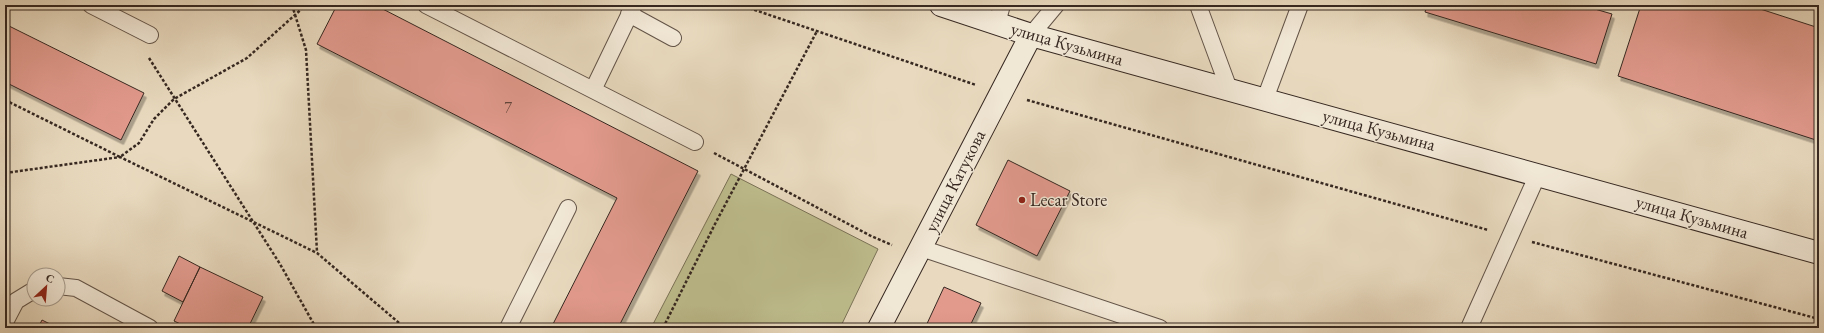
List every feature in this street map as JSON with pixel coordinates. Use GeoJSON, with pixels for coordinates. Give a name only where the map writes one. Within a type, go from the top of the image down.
{"type":"FeatureCollection","features":[{"type":"Feature","properties":{"kind":"main road","name":"улица Кузьмина"},"geometry":{"type":"LineString","coordinates":[[941,5],[999,14],[1031,34],[1819,253]]}},
{"type":"Feature","properties":{"kind":"main road","name":"улица Катукова"},"geometry":{"type":"LineString","coordinates":[[879,328],[1031,34]]}},
{"type":"Feature","properties":{"kind":"lane"},"geometry":{"type":"LineString","coordinates":[[91,5],[150,36]]}},
{"type":"Feature","properties":{"kind":"lane"},"geometry":{"type":"LineString","coordinates":[[426,5],[695,142]]}},
{"type":"Feature","properties":{"kind":"lane"},"geometry":{"type":"LineString","coordinates":[[1031,34],[1056,5]]}},
{"type":"Feature","properties":{"kind":"lane"},"geometry":{"type":"LineString","coordinates":[[1198,5],[1229,89]]}},
{"type":"Feature","properties":{"kind":"lane"},"geometry":{"type":"LineString","coordinates":[[1265,99],[1300,5]]}},
{"type":"Feature","properties":{"kind":"lane"},"geometry":{"type":"LineString","coordinates":[[593,90],[632,10],[673,38]]}},
{"type":"Feature","properties":{"kind":"lane"},"geometry":{"type":"LineString","coordinates":[[1469,328],[1538,174]]}},
{"type":"Feature","properties":{"kind":"lane"},"geometry":{"type":"LineString","coordinates":[[508,328],[568,208]]}},
{"type":"Feature","properties":{"kind":"lane"},"geometry":{"type":"LineString","coordinates":[[919,251],[1160,328]]}},
{"type":"Feature","properties":{"kind":"lane"},"geometry":{"type":"LineString","coordinates":[[66,287],[76,288],[150,328]]}},
{"type":"Feature","properties":{"kind":"lane"},"geometry":{"type":"LineString","coordinates":[[5,322],[16,301],[26,295]]}},
{"type":"Feature","properties":{"kind":"path"},"geometry":{"type":"LineString","coordinates":[[292,5],[306,50],[317,253]]}},
{"type":"Feature","properties":{"kind":"path"},"geometry":{"type":"LineString","coordinates":[[5,173],[120,157],[139,143],[154,119],[174,99],[247,58],[306,5]]}},
{"type":"Feature","properties":{"kind":"path"},"geometry":{"type":"LineString","coordinates":[[740,5],[1000,93],[1510,236],[1819,319]]}},
{"type":"Feature","properties":{"kind":"path"},"geometry":{"type":"LineString","coordinates":[[131,26],[144,51],[174,99],[280,264],[316,328]]}},
{"type":"Feature","properties":{"kind":"path"},"geometry":{"type":"LineString","coordinates":[[663,328],[817,31]]}},
{"type":"Feature","properties":{"kind":"path"},"geometry":{"type":"LineString","coordinates":[[5,100],[317,253],[405,328]]}},
{"type":"Feature","properties":{"kind":"path"},"geometry":{"type":"LineString","coordinates":[[695,142],[744,170],[871,236],[919,251]]}},
{"type":"Feature","properties":{"kind":"shaded area"},"geometry":{"type":"Polygon","coordinates":[[[731,174],[878,249],[840,328],[651,328],[731,174]]]}},
{"type":"Feature","properties":{"kind":"building"},"geometry":{"type":"Polygon","coordinates":[[[337,5],[375,5],[698,171],[618,328],[551,328],[617,198],[317,44],[337,5]]]}},
{"type":"Feature","properties":{"kind":"building"},"geometry":{"type":"Polygon","coordinates":[[[1427,5],[1581,5],[1612,14],[1596,64],[1425,12],[1427,5]]]}},
{"type":"Feature","properties":{"kind":"building"},"geometry":{"type":"Polygon","coordinates":[[[1641,5],[1748,5],[1819,28],[1819,141],[1618,76],[1641,5]]]}},
{"type":"Feature","properties":{"kind":"building"},"geometry":{"type":"Polygon","coordinates":[[[5,24],[144,93],[121,140],[5,82],[5,24]]]}},
{"type":"Feature","properties":{"kind":"building"},"geometry":{"type":"Polygon","coordinates":[[[1008,160],[1070,191],[1037,256],[976,225],[1008,160]]]}},
{"type":"Feature","properties":{"kind":"building"},"geometry":{"type":"Polygon","coordinates":[[[179,256],[200,267],[183,302],[162,291],[179,256]]]}},
{"type":"Feature","properties":{"kind":"building"},"geometry":{"type":"Polygon","coordinates":[[[200,267],[263,297],[248,328],[189,328],[174,321],[200,267]]]}},
{"type":"Feature","properties":{"kind":"building"},"geometry":{"type":"Polygon","coordinates":[[[944,287],[981,303],[969,328],[925,328],[944,287]]]}},
{"type":"Feature","properties":{"kind":"building"},"geometry":{"type":"Polygon","coordinates":[[[42,320],[58,328],[38,328],[42,320]]]}},
{"type":"Feature","properties":{"kind":"place","name":"Lecar Store"},"geometry":{"type":"Point","coordinates":[1022,200]}}]}
